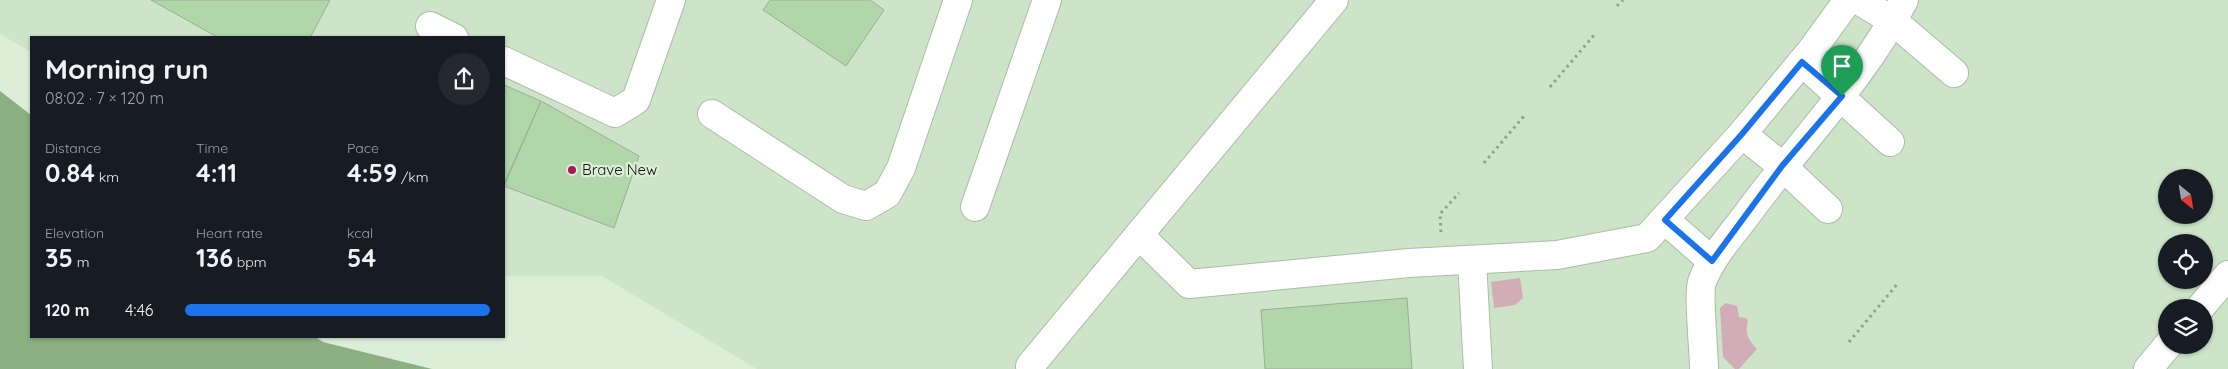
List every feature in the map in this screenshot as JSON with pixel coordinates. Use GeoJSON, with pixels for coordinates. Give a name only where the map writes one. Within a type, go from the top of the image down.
{"type":"FeatureCollection","features":[{"type":"Feature","properties":{"kind":"lane"},"geometry":{"type":"LineString","coordinates":[[505,61],[615,113],[636,100],[671,0]]}},
{"type":"Feature","properties":{"kind":"lane"},"geometry":{"type":"LineString","coordinates":[[712,114],[843,199],[866,206],[887,194],[901,168],[958,0]]}},
{"type":"Feature","properties":{"kind":"lane"},"geometry":{"type":"LineString","coordinates":[[975,207],[1047,0]]}},
{"type":"Feature","properties":{"kind":"lane"},"geometry":{"type":"LineString","coordinates":[[1030,366],[1334,0]]}},
{"type":"Feature","properties":{"kind":"lane"},"geometry":{"type":"LineString","coordinates":[[1139,235],[1189,284],[1409,263],[1557,255],[1647,238],[1742,134],[1802,62],[1848,0]]}},
{"type":"Feature","properties":{"kind":"lane"},"geometry":{"type":"LineString","coordinates":[[1858,0],[1899,11],[1954,73]]}},
{"type":"Feature","properties":{"kind":"lane"},"geometry":{"type":"LineString","coordinates":[[1704,369],[1701,284],[1712,261],[1782,166],[1842,96],[1899,11]]}},
{"type":"Feature","properties":{"kind":"lane"},"geometry":{"type":"LineString","coordinates":[[1802,62],[1842,96],[1890,142]]}},
{"type":"Feature","properties":{"kind":"lane"},"geometry":{"type":"LineString","coordinates":[[1742,134],[1782,166],[1828,209]]}},
{"type":"Feature","properties":{"kind":"lane"},"geometry":{"type":"LineString","coordinates":[[1665,220],[1712,261]]}},
{"type":"Feature","properties":{"kind":"lane"},"geometry":{"type":"LineString","coordinates":[[1472,261],[1478,369]]}},
{"type":"Feature","properties":{"kind":"lane"},"geometry":{"type":"LineString","coordinates":[[2207,299],[2228,274]]}},
{"type":"Feature","properties":{"kind":"lane"},"geometry":{"type":"LineString","coordinates":[[2148,369],[2160,354]]}},
{"type":"Feature","properties":{"kind":"path"},"geometry":{"type":"LineString","coordinates":[[1617,6],[1623,0]]}},
{"type":"Feature","properties":{"kind":"path"},"geometry":{"type":"LineString","coordinates":[[1550,87],[1595,34]]}},
{"type":"Feature","properties":{"kind":"path"},"geometry":{"type":"LineString","coordinates":[[1484,163],[1524,116]]}},
{"type":"Feature","properties":{"kind":"path"},"geometry":{"type":"LineString","coordinates":[[1442,240],[1440,214],[1459,192]]}},
{"type":"Feature","properties":{"kind":"path"},"geometry":{"type":"LineString","coordinates":[[1849,342],[1899,282]]}},
{"type":"Feature","properties":{"kind":"shaded area"},"geometry":{"type":"Polygon","coordinates":[[[0,0],[2228,0],[2228,369],[757,369],[602,276],[505,276],[505,36],[30,36],[30,51],[0,34],[0,0]]]}},
{"type":"Feature","properties":{"kind":"shaded area"},"geometry":{"type":"Polygon","coordinates":[[[0,91],[30,114],[30,338],[317,338],[323,342],[432,369],[0,369],[0,91]]]}},
{"type":"Feature","properties":{"kind":"shaded area"},"geometry":{"type":"Polygon","coordinates":[[[1520,278],[1523,298],[1515,305],[1494,308],[1491,282],[1520,278]]]}},
{"type":"Feature","properties":{"kind":"shaded area"},"geometry":{"type":"Polygon","coordinates":[[[1726,303],[1737,306],[1739,317],[1748,320],[1748,336],[1757,349],[1739,369],[1735,369],[1723,357],[1720,308],[1726,303]]]}},
{"type":"Feature","properties":{"kind":"building"},"geometry":{"type":"Polygon","coordinates":[[[151,0],[330,0],[311,36],[215,36],[151,0]]]}},
{"type":"Feature","properties":{"kind":"building"},"geometry":{"type":"Polygon","coordinates":[[[770,0],[870,0],[884,10],[846,66],[763,10],[770,0]]]}},
{"type":"Feature","properties":{"kind":"building"},"geometry":{"type":"Polygon","coordinates":[[[505,85],[541,101],[505,182],[505,85]]]}},
{"type":"Feature","properties":{"kind":"building","name":"Brave New"},"geometry":{"type":"Polygon","coordinates":[[[541,101],[639,156],[614,228],[505,186],[541,101]]]}},
{"type":"Feature","properties":{"kind":"building"},"geometry":{"type":"Polygon","coordinates":[[[1407,298],[1412,369],[1265,369],[1261,310],[1407,298]]]}},
{"type":"Feature","properties":{"kind":"place","name":"Brave New"},"geometry":{"type":"Point","coordinates":[572,170]}},
{"type":"Feature","properties":{"kind":"route"},"geometry":{"type":"LineString","coordinates":[[1802,62],[1842,96],[1782,166],[1712,261],[1665,220],[1742,134],[1802,62]]}}]}
